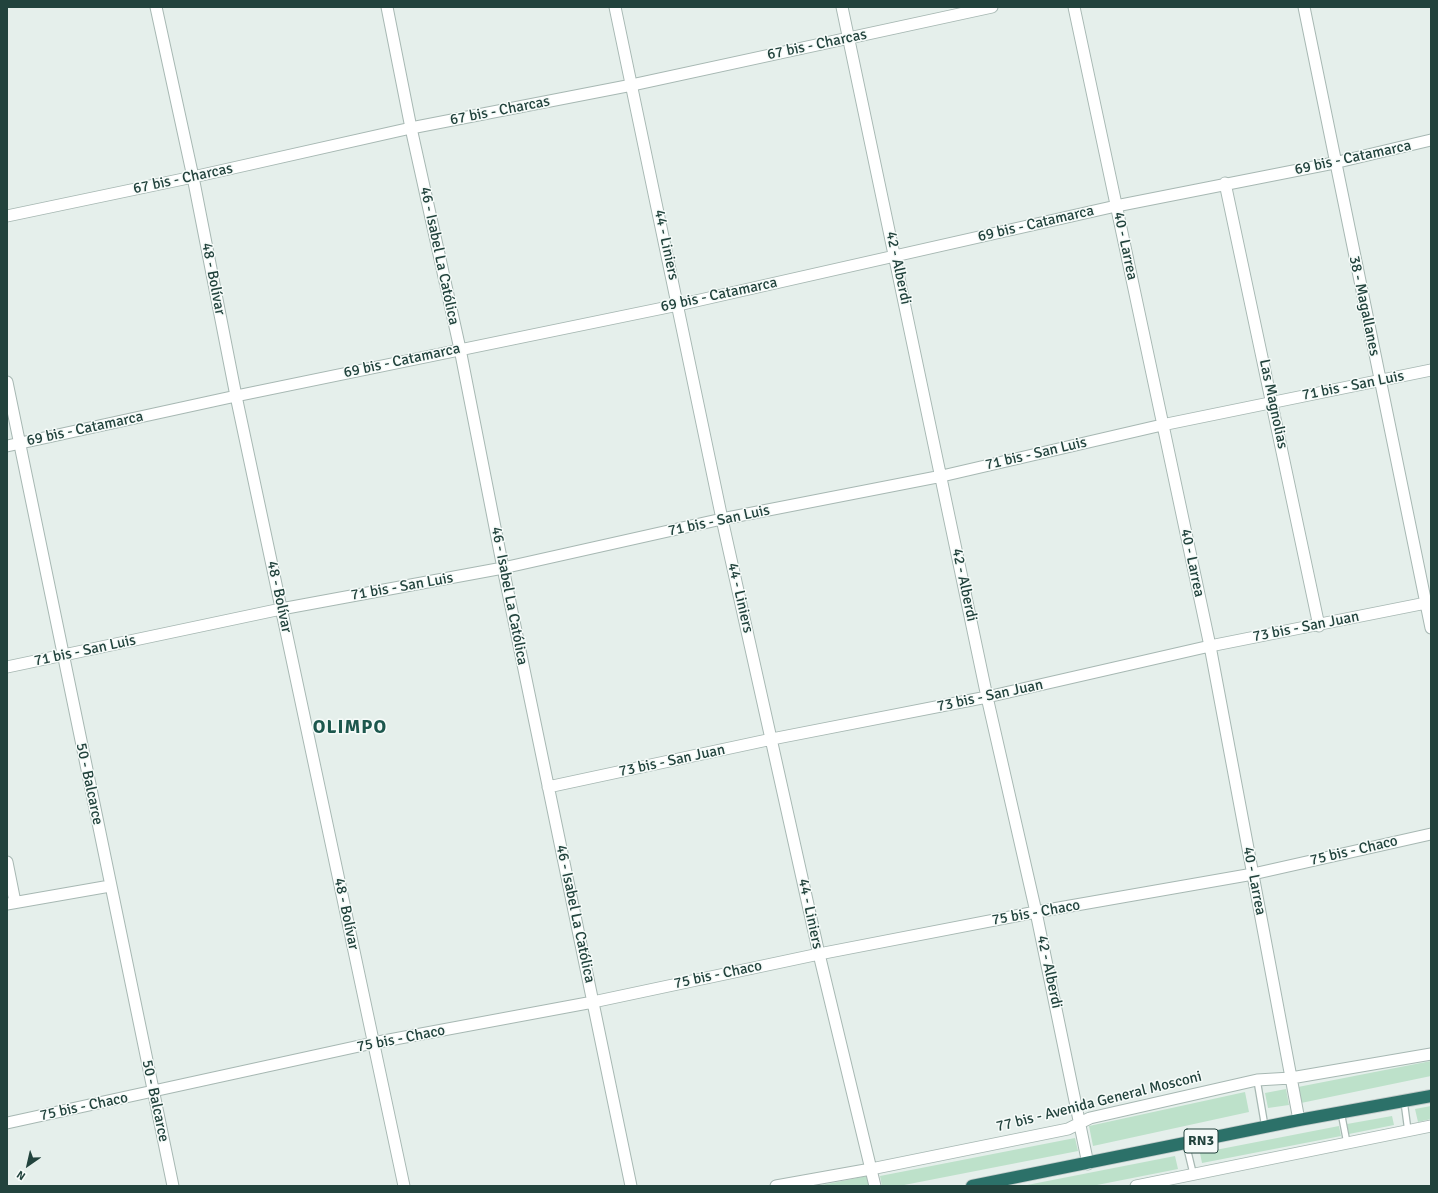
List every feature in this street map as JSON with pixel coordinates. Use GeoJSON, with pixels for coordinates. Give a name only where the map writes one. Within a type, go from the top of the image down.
{"type":"FeatureCollection","features":[{"type":"Feature","properties":{"kind":"highway","name":"RN3"},"geometry":{"type":"LineString","coordinates":[[972,1186],[1088,1164],[1299,1120],[1431,1096]]}},
{"type":"Feature","properties":{"kind":"street","name":"48 - Bolívar"},"geometry":{"type":"LineString","coordinates":[[156,7],[193,177],[236,396],[404,1186]]}},
{"type":"Feature","properties":{"kind":"street","name":"46 - Isabel La Católica"},"geometry":{"type":"LineString","coordinates":[[387,7],[411,128],[460,349],[503,568],[631,1186]]}},
{"type":"Feature","properties":{"kind":"street","name":"44 - Liniers"},"geometry":{"type":"LineString","coordinates":[[616,7],[722,519],[819,954],[875,1186]]}},
{"type":"Feature","properties":{"kind":"street","name":"42 - Alberdi"},"geometry":{"type":"LineString","coordinates":[[842,7],[942,476],[987,697],[1036,912],[1088,1164]]}},
{"type":"Feature","properties":{"kind":"street","name":"67 bis - Charcas"},"geometry":{"type":"LineString","coordinates":[[7,216],[193,177],[411,128],[632,85],[992,7]]}},
{"type":"Feature","properties":{"kind":"street","name":"40 - Larrea"},"geometry":{"type":"LineString","coordinates":[[1074,7],[1210,646],[1299,1120]]}},
{"type":"Feature","properties":{"kind":"street","name":"38 - Magallanes"},"geometry":{"type":"LineString","coordinates":[[1304,7],[1379,382],[1429,603],[1431,628]]}},
{"type":"Feature","properties":{"kind":"street","name":"69 bis - Catamarca"},"geometry":{"type":"LineString","coordinates":[[7,446],[236,396],[678,305],[1116,206],[1225,183],[1334,163],[1431,140]]}},
{"type":"Feature","properties":{"kind":"street","name":"Las Magnolias"},"geometry":{"type":"LineString","coordinates":[[1225,183],[1273,402],[1319,626]]}},
{"type":"Feature","properties":{"kind":"street","name":"71 bis - San Luis"},"geometry":{"type":"LineString","coordinates":[[7,667],[281,609],[503,568],[722,519],[942,476],[1162,426],[1431,370]]}},
{"type":"Feature","properties":{"kind":"street","name":"50 - Balcarce"},"geometry":{"type":"LineString","coordinates":[[7,382],[173,1186]]}},
{"type":"Feature","properties":{"kind":"street","name":"73 bis - San Juan"},"geometry":{"type":"LineString","coordinates":[[548,787],[772,739],[987,697],[1210,646],[1319,626],[1429,603]]}},
{"type":"Feature","properties":{"kind":"street","name":"75 bis - Chaco"},"geometry":{"type":"LineString","coordinates":[[7,1123],[373,1043],[593,1002],[819,954],[1036,912],[1253,874],[1431,834]]}},
{"type":"Feature","properties":{"kind":"street"},"geometry":{"type":"LineString","coordinates":[[7,862],[11,903],[110,886]]}},
{"type":"Feature","properties":{"kind":"street","name":"77 bis - Avenida General Mosconi"},"geometry":{"type":"LineString","coordinates":[[776,1186],[871,1169],[1068,1129],[1080,1122],[1257,1080],[1291,1078],[1431,1054]]}},
{"type":"Feature","properties":{"kind":"street"},"geometry":{"type":"LineString","coordinates":[[1136,1186],[1193,1173],[1431,1126]]}},
{"type":"Feature","properties":{"kind":"lane"},"geometry":{"type":"LineString","coordinates":[[1257,1080],[1265,1127]]}},
{"type":"Feature","properties":{"kind":"lane"},"geometry":{"type":"LineString","coordinates":[[1404,1101],[1408,1131]]}},
{"type":"Feature","properties":{"kind":"lane"},"geometry":{"type":"LineString","coordinates":[[1341,1112],[1347,1143]]}},
{"type":"Feature","properties":{"kind":"lane"},"geometry":{"type":"LineString","coordinates":[[1186,1144],[1193,1173]]}},
{"type":"Feature","properties":{"kind":"green space"},"geometry":{"type":"Polygon","coordinates":[[[1431,1061],[1431,1076],[1301,1103],[1298,1087],[1431,1061]]]}},
{"type":"Feature","properties":{"kind":"green space"},"geometry":{"type":"Polygon","coordinates":[[[1286,1089],[1289,1105],[1268,1108],[1265,1093],[1286,1089]]]}},
{"type":"Feature","properties":{"kind":"green space"},"geometry":{"type":"Polygon","coordinates":[[[1245,1092],[1249,1112],[1093,1146],[1089,1126],[1245,1092]]]}},
{"type":"Feature","properties":{"kind":"green space"},"geometry":{"type":"Polygon","coordinates":[[[1431,1106],[1431,1119],[1418,1122],[1415,1109],[1431,1106]]]}},
{"type":"Feature","properties":{"kind":"green space"},"geometry":{"type":"Polygon","coordinates":[[[1392,1116],[1394,1125],[1349,1134],[1347,1124],[1392,1116]]]}},
{"type":"Feature","properties":{"kind":"green space"},"geometry":{"type":"Polygon","coordinates":[[[1339,1126],[1341,1136],[1202,1163],[1200,1153],[1339,1126]]]}},
{"type":"Feature","properties":{"kind":"green space"},"geometry":{"type":"Polygon","coordinates":[[[1075,1138],[1078,1151],[899,1186],[882,1186],[880,1176],[1075,1138]]]}},
{"type":"Feature","properties":{"kind":"green space"},"geometry":{"type":"Polygon","coordinates":[[[1175,1156],[1178,1169],[1092,1186],[1022,1186],[1175,1156]]]}},
{"type":"Feature","properties":{"kind":"green space"},"geometry":{"type":"Polygon","coordinates":[[[867,1176],[869,1186],[817,1186],[867,1176]]]}},
{"type":"Feature","properties":{"kind":"district","name":"OLIMPO"},"geometry":{"type":"Point","coordinates":[350,728]}}]}
